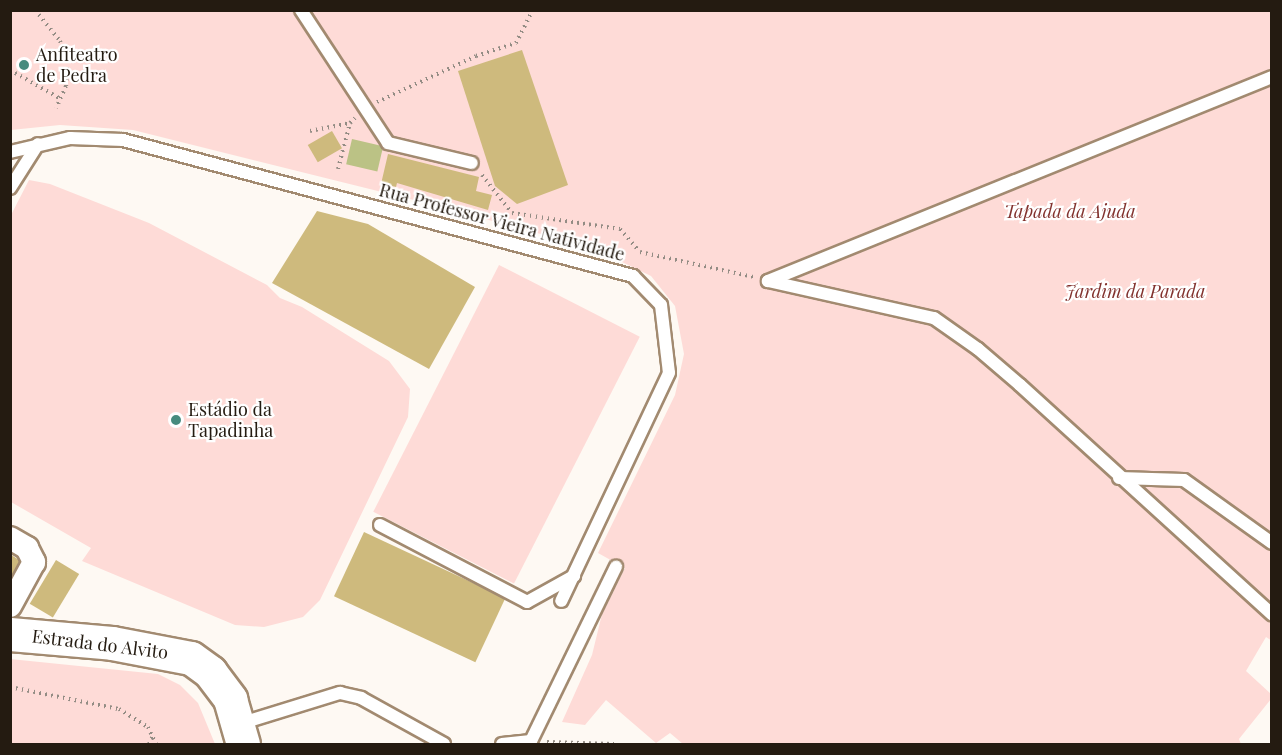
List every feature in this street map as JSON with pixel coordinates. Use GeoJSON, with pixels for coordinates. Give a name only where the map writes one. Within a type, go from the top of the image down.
{"type":"FeatureCollection","features":[{"type":"Feature","properties":{"kind":"street"},"geometry":{"type":"LineString","coordinates":[[10,538],[27,548],[34,558],[10,606]]}},
{"type":"Feature","properties":{"kind":"street","name":"Estrada do Alvito"},"geometry":{"type":"LineString","coordinates":[[10,634],[112,643],[179,653],[201,664],[219,682],[241,734]]}},
{"type":"Feature","properties":{"kind":"lane"},"geometry":{"type":"LineString","coordinates":[[301,10],[388,143],[472,163]]}},
{"type":"Feature","properties":{"kind":"lane"},"geometry":{"type":"LineString","coordinates":[[768,280],[1272,77]]}},
{"type":"Feature","properties":{"kind":"lane","name":"Rua Professor Vieira Natividade"},"geometry":{"type":"LineString","coordinates":[[10,152],[70,138],[123,140],[633,276],[661,305],[669,373],[561,601]]}},
{"type":"Feature","properties":{"kind":"lane"},"geometry":{"type":"LineString","coordinates":[[10,188],[38,144]]}},
{"type":"Feature","properties":{"kind":"lane"},"geometry":{"type":"LineString","coordinates":[[768,280],[934,318],[1012,377],[1119,478],[1272,614]]}},
{"type":"Feature","properties":{"kind":"lane"},"geometry":{"type":"LineString","coordinates":[[1119,478],[1184,480],[1272,543]]}},
{"type":"Feature","properties":{"kind":"lane"},"geometry":{"type":"LineString","coordinates":[[380,525],[527,602],[574,576]]}},
{"type":"Feature","properties":{"kind":"lane"},"geometry":{"type":"LineString","coordinates":[[502,744],[531,741],[616,567]]}},
{"type":"Feature","properties":{"kind":"lane"},"geometry":{"type":"LineString","coordinates":[[241,734],[340,693],[361,698],[444,744]]}},
{"type":"Feature","properties":{"kind":"path"},"geometry":{"type":"LineString","coordinates":[[35,10],[60,41],[67,61],[66,86],[56,108]]}},
{"type":"Feature","properties":{"kind":"path"},"geometry":{"type":"LineString","coordinates":[[338,169],[350,123],[364,108],[476,56],[516,43],[533,10]]}},
{"type":"Feature","properties":{"kind":"path"},"geometry":{"type":"LineString","coordinates":[[10,70],[61,99]]}},
{"type":"Feature","properties":{"kind":"path"},"geometry":{"type":"LineString","coordinates":[[310,130],[350,123]]}},
{"type":"Feature","properties":{"kind":"path"},"geometry":{"type":"LineString","coordinates":[[472,163],[512,213],[620,229],[640,252],[768,280]]}},
{"type":"Feature","properties":{"kind":"path"},"geometry":{"type":"LineString","coordinates":[[10,687],[118,709],[138,719],[153,736],[156,744]]}},
{"type":"Feature","properties":{"kind":"path"},"geometry":{"type":"LineString","coordinates":[[149,744],[153,736]]}},
{"type":"Feature","properties":{"kind":"path"},"geometry":{"type":"LineString","coordinates":[[531,741],[614,744]]}},
{"type":"Feature","properties":{"kind":"green space","name":"Tapada da Ajuda"},"geometry":{"type":"Polygon","coordinates":[[[10,11],[1271,11],[1272,641],[1266,637],[1246,671],[1271,694],[1271,699],[1239,739],[1241,744],[683,744],[670,733],[656,743],[606,700],[585,725],[562,722],[592,655],[602,614],[625,568],[598,553],[675,395],[684,354],[675,306],[651,276],[593,248],[422,202],[133,130],[60,125],[11,130],[10,11]]]}},
{"type":"Feature","properties":{"kind":"green space"},"geometry":{"type":"Polygon","coordinates":[[[29,180],[50,184],[149,223],[267,285],[280,298],[302,307],[389,361],[410,389],[408,417],[320,600],[303,617],[264,627],[235,625],[82,561],[91,548],[11,502],[11,215],[29,180]]]}},
{"type":"Feature","properties":{"kind":"green space"},"geometry":{"type":"Polygon","coordinates":[[[499,265],[640,337],[514,584],[373,512],[499,265]]]}},
{"type":"Feature","properties":{"kind":"green space"},"geometry":{"type":"Polygon","coordinates":[[[10,659],[158,674],[180,685],[198,703],[215,744],[11,744],[10,659]]]}},
{"type":"Feature","properties":{"kind":"shaded area"},"geometry":{"type":"Polygon","coordinates":[[[352,139],[383,146],[377,172],[346,164],[352,139]]]}},
{"type":"Feature","properties":{"kind":"building"},"geometry":{"type":"Polygon","coordinates":[[[522,50],[568,185],[517,204],[495,186],[458,71],[522,50]]]}},
{"type":"Feature","properties":{"kind":"building"},"geometry":{"type":"Polygon","coordinates":[[[332,131],[342,148],[318,162],[308,145],[332,131]]]}},
{"type":"Feature","properties":{"kind":"building"},"geometry":{"type":"Polygon","coordinates":[[[388,154],[479,177],[476,191],[492,195],[488,210],[397,183],[396,187],[381,184],[388,154]]]}},
{"type":"Feature","properties":{"kind":"building"},"geometry":{"type":"Polygon","coordinates":[[[317,211],[368,224],[475,287],[429,369],[272,283],[317,211]]]}},
{"type":"Feature","properties":{"kind":"building"},"geometry":{"type":"Polygon","coordinates":[[[364,532],[505,598],[475,662],[334,596],[364,532]]]}},
{"type":"Feature","properties":{"kind":"building"},"geometry":{"type":"Polygon","coordinates":[[[10,554],[22,562],[10,580],[10,554]]]}},
{"type":"Feature","properties":{"kind":"building"},"geometry":{"type":"Polygon","coordinates":[[[56,560],[79,574],[53,618],[30,604],[56,560]]]}},
{"type":"Feature","properties":{"kind":"place","name":"Anfiteatro de Pedra"},"geometry":{"type":"Point","coordinates":[24,65]}},
{"type":"Feature","properties":{"kind":"place","name":"Estádio da Tapadinha"},"geometry":{"type":"Point","coordinates":[176,420]}},
{"type":"Feature","properties":{"kind":"park label","name":"Jardim da Parada"},"geometry":{"type":"Point","coordinates":[1135,291]}}]}
